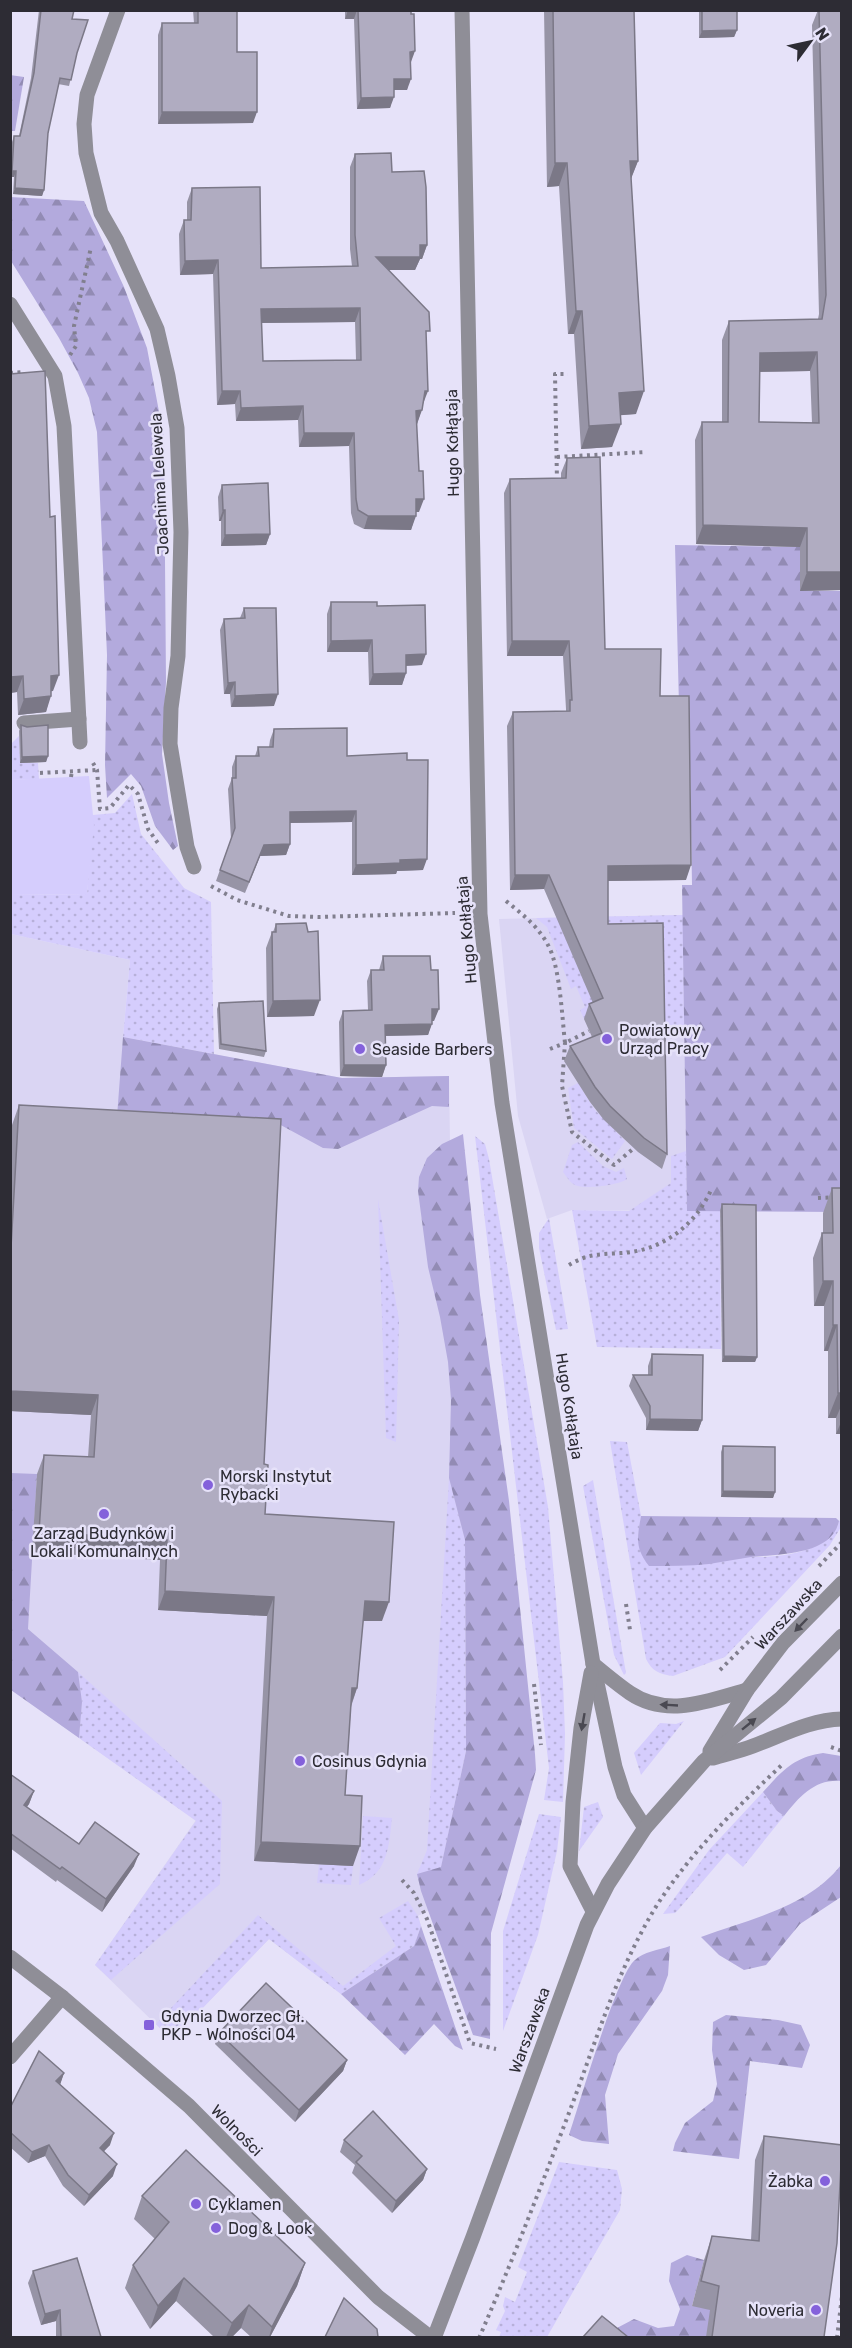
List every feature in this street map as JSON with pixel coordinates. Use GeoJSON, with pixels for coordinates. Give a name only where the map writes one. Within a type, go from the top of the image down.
{"type":"FeatureCollection","features":[{"type":"Feature","properties":{"kind":"street","name":"Joachima Lelewela"},"geometry":{"type":"LineString","coordinates":[[118,10],[87,95],[84,124],[86,153],[102,213],[157,329],[177,428],[181,543],[178,656],[171,708],[170,744],[187,847],[194,867]]}},
{"type":"Feature","properties":{"kind":"street","name":"Hugo Kołłątaja"},"geometry":{"type":"LineString","coordinates":[[462,10],[480,914],[502,1103],[593,1664],[615,1767],[624,1795],[645,1828]]}},
{"type":"Feature","properties":{"kind":"street"},"geometry":{"type":"LineString","coordinates":[[10,304],[55,376],[64,426],[80,742]]}},
{"type":"Feature","properties":{"kind":"street"},"geometry":{"type":"LineString","coordinates":[[24,723],[79,719]]}},
{"type":"Feature","properties":{"kind":"street","name":"Warszawska"},"geometry":{"type":"LineString","coordinates":[[704,1761],[747,1690],[783,1643],[842,1583]]}},
{"type":"Feature","properties":{"kind":"street","name":"Warszawska"},"geometry":{"type":"LineString","coordinates":[[432,2337],[593,1911],[608,1884],[645,1828],[704,1761],[781,1698],[842,1636]]}},
{"type":"Feature","properties":{"kind":"street"},"geometry":{"type":"LineString","coordinates":[[593,1911],[570,1866],[574,1791],[581,1728],[593,1664],[632,1694],[653,1704],[669,1707],[692,1705],[747,1690]]}},
{"type":"Feature","properties":{"kind":"street"},"geometry":{"type":"LineString","coordinates":[[704,1761],[753,1746],[802,1726],[842,1719]]}},
{"type":"Feature","properties":{"kind":"street","name":"Wolności"},"geometry":{"type":"LineString","coordinates":[[10,1957],[62,1997],[189,2106],[378,2297],[432,2337]]}},
{"type":"Feature","properties":{"kind":"street"},"geometry":{"type":"LineString","coordinates":[[10,2057],[62,1997]]}},
{"type":"Feature","properties":{"kind":"path"},"geometry":{"type":"LineString","coordinates":[[70,356],[76,346],[74,326],[92,242]]}},
{"type":"Feature","properties":{"kind":"path"},"geometry":{"type":"LineString","coordinates":[[557,486],[555,374],[568,374]]}},
{"type":"Feature","properties":{"kind":"path"},"geometry":{"type":"LineString","coordinates":[[557,457],[646,452]]}},
{"type":"Feature","properties":{"kind":"path"},"geometry":{"type":"LineString","coordinates":[[40,773],[97,770],[100,809],[110,808],[129,785],[138,794],[148,829],[169,857],[179,864],[194,867],[217,891],[237,900],[289,916],[455,914]]}},
{"type":"Feature","properties":{"kind":"path"},"geometry":{"type":"LineString","coordinates":[[71,777],[72,771]]}},
{"type":"Feature","properties":{"kind":"path"},"geometry":{"type":"LineString","coordinates":[[503,898],[532,922],[550,947],[555,966],[565,1043],[562,1086],[572,1132],[614,1165],[634,1148]]}},
{"type":"Feature","properties":{"kind":"path"},"geometry":{"type":"LineString","coordinates":[[550,1049],[589,1031]]}},
{"type":"Feature","properties":{"kind":"path"},"geometry":{"type":"LineString","coordinates":[[569,1265],[587,1257],[642,1250],[676,1235],[705,1203],[711,1188]]}},
{"type":"Feature","properties":{"kind":"path"},"geometry":{"type":"LineString","coordinates":[[818,1198],[842,1197]]}},
{"type":"Feature","properties":{"kind":"path"},"geometry":{"type":"LineString","coordinates":[[817,1568],[842,1542]]}},
{"type":"Feature","properties":{"kind":"path"},"geometry":{"type":"LineString","coordinates":[[626,1604],[630,1630]]}},
{"type":"Feature","properties":{"kind":"path"},"geometry":{"type":"LineString","coordinates":[[718,1671],[759,1629]]}},
{"type":"Feature","properties":{"kind":"path"},"geometry":{"type":"LineString","coordinates":[[534,1684],[541,1745]]}},
{"type":"Feature","properties":{"kind":"path"},"geometry":{"type":"LineString","coordinates":[[827,1746],[842,1751]]}},
{"type":"Feature","properties":{"kind":"path"},"geometry":{"type":"LineString","coordinates":[[478,2337],[559,2139],[623,1968],[657,1905],[698,1851],[751,1794],[791,1756]]}},
{"type":"Feature","properties":{"kind":"path"},"geometry":{"type":"LineString","coordinates":[[402,1880],[414,1893],[427,1919],[470,2043],[496,2049]]}},
{"type":"Feature","properties":{"kind":"path"},"geometry":{"type":"LineString","coordinates":[[837,2337],[842,2296]]}},
{"type":"Feature","properties":{"kind":"shaded area"},"geometry":{"type":"Polygon","coordinates":[[[19,736],[20,763],[38,763],[39,779],[11,780],[11,744],[19,736]]]}},
{"type":"Feature","properties":{"kind":"shaded area"},"geometry":{"type":"Polygon","coordinates":[[[89,776],[94,825],[87,894],[11,895],[11,780],[89,776]]]}},
{"type":"Feature","properties":{"kind":"shaded area"},"geometry":{"type":"Polygon","coordinates":[[[132,794],[141,834],[184,888],[211,902],[214,1054],[123,1037],[130,960],[11,934],[10,895],[87,894],[93,815],[115,813],[132,794]]]}},
{"type":"Feature","properties":{"kind":"shaded area"},"geometry":{"type":"Polygon","coordinates":[[[683,915],[687,1211],[572,1210],[547,1219],[518,1116],[499,919],[683,915]]]}},
{"type":"Feature","properties":{"kind":"shaded area"},"geometry":{"type":"Polygon","coordinates":[[[683,915],[684,1028],[660,1038],[598,1013],[584,1019],[580,1010],[585,1007],[576,986],[571,989],[547,927],[536,918],[683,915]]]}},
{"type":"Feature","properties":{"kind":"shaded area"},"geometry":{"type":"Polygon","coordinates":[[[11,934],[130,960],[123,1037],[342,1078],[449,1076],[451,1211],[465,1540],[426,1903],[429,1910],[418,1916],[421,1926],[341,1994],[269,1939],[172,2040],[95,1965],[196,1820],[11,1690],[11,934]]]}},
{"type":"Feature","properties":{"kind":"shaded area"},"geometry":{"type":"Polygon","coordinates":[[[578,1083],[595,1110],[625,1141],[612,1159],[574,1128],[568,1088],[578,1083]]]}},
{"type":"Feature","properties":{"kind":"shaded area"},"geometry":{"type":"Polygon","coordinates":[[[475,1136],[485,1144],[489,1159],[548,1507],[563,1682],[565,1734],[563,1802],[544,1800],[549,1768],[475,1136]]]}},
{"type":"Feature","properties":{"kind":"shaded area"},"geometry":{"type":"Polygon","coordinates":[[[578,1142],[603,1166],[616,1172],[624,1168],[627,1179],[611,1185],[596,1187],[573,1184],[563,1172],[572,1145],[578,1142]]]}},
{"type":"Feature","properties":{"kind":"shaded area"},"geometry":{"type":"Polygon","coordinates":[[[686,1151],[687,1211],[720,1211],[721,1349],[597,1347],[572,1210],[629,1211],[671,1183],[671,1156],[686,1151]]]}},
{"type":"Feature","properties":{"kind":"shaded area"},"geometry":{"type":"Polygon","coordinates":[[[378,1199],[399,1320],[396,1442],[386,1438],[378,1199]]]}},
{"type":"Feature","properties":{"kind":"shaded area"},"geometry":{"type":"Polygon","coordinates":[[[549,1218],[568,1329],[556,1330],[539,1248],[539,1233],[549,1218]]]}},
{"type":"Feature","properties":{"kind":"shaded area"},"geometry":{"type":"Polygon","coordinates":[[[610,1441],[627,1442],[641,1516],[638,1537],[762,1557],[789,1554],[815,1546],[835,1531],[839,1521],[836,1518],[841,1522],[841,1527],[830,1545],[725,1657],[673,1676],[660,1673],[653,1669],[646,1659],[610,1441]]]}},
{"type":"Feature","properties":{"kind":"shaded area"},"geometry":{"type":"Polygon","coordinates":[[[449,1478],[465,1540],[466,1751],[441,1868],[417,1874],[427,1850],[449,1478]]]}},
{"type":"Feature","properties":{"kind":"shaded area"},"geometry":{"type":"Polygon","coordinates":[[[593,1480],[626,1673],[624,1675],[614,1655],[583,1486],[593,1480]]]}},
{"type":"Feature","properties":{"kind":"shaded area"},"geometry":{"type":"Polygon","coordinates":[[[78,1672],[222,1801],[220,1884],[111,1980],[95,1965],[196,1821],[79,1738],[82,1702],[78,1672]]]}},
{"type":"Feature","properties":{"kind":"shaded area"},"geometry":{"type":"Polygon","coordinates":[[[684,1721],[641,1775],[634,1753],[660,1723],[676,1724],[684,1721]]]}},
{"type":"Feature","properties":{"kind":"shaded area"},"geometry":{"type":"Polygon","coordinates":[[[763,1792],[777,1811],[784,1816],[743,1867],[727,1853],[675,1913],[663,1914],[709,1850],[763,1792]]]}},
{"type":"Feature","properties":{"kind":"shaded area"},"geometry":{"type":"Polygon","coordinates":[[[598,1802],[603,1817],[579,1851],[584,1807],[598,1802]]]}},
{"type":"Feature","properties":{"kind":"shaded area"},"geometry":{"type":"Polygon","coordinates":[[[539,1814],[561,1817],[557,1851],[538,1935],[503,2031],[503,1931],[539,1814]]]}},
{"type":"Feature","properties":{"kind":"shaded area"},"geometry":{"type":"Polygon","coordinates":[[[363,1816],[392,1818],[385,1858],[376,1873],[359,1885],[363,1816]]]}},
{"type":"Feature","properties":{"kind":"shaded area"},"geometry":{"type":"Polygon","coordinates":[[[319,1864],[353,1866],[351,1885],[317,1883],[319,1864]]]}},
{"type":"Feature","properties":{"kind":"shaded area"},"geometry":{"type":"Polygon","coordinates":[[[408,1901],[418,1916],[421,1926],[414,1946],[341,1994],[269,1939],[172,2040],[156,2024],[258,1915],[343,1986],[396,1946],[379,1918],[408,1901]]]}},
{"type":"Feature","properties":{"kind":"shaded area"},"geometry":{"type":"Polygon","coordinates":[[[559,2162],[617,2170],[622,2189],[620,2210],[547,2337],[499,2337],[501,2332],[496,2330],[505,2311],[503,2306],[505,2297],[515,2302],[527,2272],[518,2267],[559,2162]]]}},
{"type":"Feature","properties":{"kind":"green space"},"geometry":{"type":"Polygon","coordinates":[[[10,75],[24,77],[15,131],[11,131],[10,75]]]}},
{"type":"Feature","properties":{"kind":"green space"},"geometry":{"type":"Polygon","coordinates":[[[10,197],[84,201],[124,287],[147,348],[164,438],[166,682],[162,754],[178,846],[173,850],[155,826],[141,786],[131,774],[107,798],[105,765],[107,655],[97,432],[89,398],[78,373],[11,261],[10,197]]]}},
{"type":"Feature","properties":{"kind":"green space"},"geometry":{"type":"Polygon","coordinates":[[[675,545],[800,547],[801,591],[841,591],[841,1212],[687,1211],[682,885],[692,885],[689,706],[679,706],[675,545]]]}},
{"type":"Feature","properties":{"kind":"green space"},"geometry":{"type":"Polygon","coordinates":[[[123,1037],[342,1078],[449,1076],[449,1107],[432,1106],[338,1149],[323,1148],[277,1123],[116,1130],[123,1037]]]}},
{"type":"Feature","properties":{"kind":"green space"},"geometry":{"type":"Polygon","coordinates":[[[463,1134],[480,1295],[509,1501],[536,1770],[491,1933],[490,2039],[473,2035],[421,1891],[417,1874],[441,1867],[466,1751],[465,1540],[449,1478],[451,1400],[448,1362],[428,1267],[418,1191],[419,1177],[427,1158],[442,1144],[463,1134]]]}},
{"type":"Feature","properties":{"kind":"green space"},"geometry":{"type":"Polygon","coordinates":[[[11,1473],[37,1474],[28,1629],[78,1672],[82,1702],[79,1738],[11,1690],[11,1473]]]}},
{"type":"Feature","properties":{"kind":"green space"},"geometry":{"type":"Polygon","coordinates":[[[641,1516],[836,1518],[839,1521],[834,1532],[826,1541],[802,1551],[709,1564],[649,1566],[641,1554],[638,1542],[641,1516]]]}},
{"type":"Feature","properties":{"kind":"green space"},"geometry":{"type":"Polygon","coordinates":[[[823,1753],[841,1756],[841,1781],[823,1783],[809,1790],[784,1816],[777,1811],[763,1792],[789,1766],[804,1758],[823,1753]]]}},
{"type":"Feature","properties":{"kind":"green space"},"geometry":{"type":"Polygon","coordinates":[[[841,1865],[841,1897],[800,1924],[766,1965],[744,1970],[719,1955],[701,1937],[777,1910],[795,1901],[828,1879],[841,1865]]]}},
{"type":"Feature","properties":{"kind":"green space"},"geometry":{"type":"Polygon","coordinates":[[[421,1926],[463,2050],[455,2046],[434,2024],[405,2055],[341,1994],[414,1946],[421,1926]]]}},
{"type":"Feature","properties":{"kind":"green space"},"geometry":{"type":"Polygon","coordinates":[[[670,1946],[668,1975],[662,1991],[618,2054],[605,2095],[609,2144],[582,2141],[569,2135],[609,2014],[627,1970],[642,1955],[670,1946]]]}},
{"type":"Feature","properties":{"kind":"green space"},"geometry":{"type":"Polygon","coordinates":[[[726,2015],[778,2020],[801,2025],[810,2045],[802,2068],[750,2061],[739,2159],[673,2151],[685,2123],[713,2101],[717,2084],[712,2050],[713,2022],[726,2015]]]}},
{"type":"Feature","properties":{"kind":"green space"},"geometry":{"type":"Polygon","coordinates":[[[687,2255],[704,2260],[692,2306],[752,2304],[715,2338],[598,2338],[634,2319],[658,2328],[674,2326],[680,2309],[669,2281],[671,2263],[687,2255]]]}},
{"type":"Feature","properties":{"kind":"building"},"geometry":{"type":"Polygon","coordinates":[[[41,10],[74,10],[72,19],[88,20],[71,80],[60,78],[48,133],[44,190],[15,188],[16,171],[12,171],[14,136],[20,136],[34,73],[41,10]]]}},
{"type":"Feature","properties":{"kind":"building"},"geometry":{"type":"Polygon","coordinates":[[[198,10],[237,10],[237,52],[257,52],[257,112],[162,112],[162,23],[198,23],[198,10]]]}},
{"type":"Feature","properties":{"kind":"building"},"geometry":{"type":"Polygon","coordinates":[[[358,10],[411,10],[411,14],[414,14],[415,51],[410,52],[411,79],[394,79],[394,97],[361,98],[358,10]]]}},
{"type":"Feature","properties":{"kind":"building"},"geometry":{"type":"Polygon","coordinates":[[[553,10],[634,10],[638,161],[630,161],[644,391],[619,393],[621,424],[589,426],[582,311],[576,311],[567,163],[555,163],[553,10]]]}},
{"type":"Feature","properties":{"kind":"building"},"geometry":{"type":"Polygon","coordinates":[[[702,10],[737,10],[737,30],[702,31],[702,10]]]}},
{"type":"Feature","properties":{"kind":"building"},"geometry":{"type":"Polygon","coordinates":[[[819,10],[842,10],[842,572],[807,572],[807,528],[703,525],[702,422],[728,422],[729,321],[822,319],[826,295],[819,10]],[[817,352],[760,353],[759,422],[819,423],[817,352]]]}},
{"type":"Feature","properties":{"kind":"building"},"geometry":{"type":"Polygon","coordinates":[[[391,153],[392,172],[424,171],[427,245],[420,245],[420,257],[376,257],[429,312],[430,331],[426,331],[428,391],[425,391],[422,410],[416,411],[419,471],[423,471],[424,499],[416,499],[416,516],[368,516],[358,510],[354,433],[304,433],[303,406],[241,408],[240,391],[222,391],[218,260],[185,261],[184,220],[191,220],[192,188],[260,187],[261,268],[358,266],[355,235],[355,154],[391,153]],[[360,308],[261,309],[263,361],[361,360],[360,308]]]}},
{"type":"Feature","properties":{"kind":"building"},"geometry":{"type":"Polygon","coordinates":[[[45,371],[50,517],[55,516],[59,675],[51,676],[51,696],[24,699],[23,676],[10,677],[10,374],[45,371]]]}},
{"type":"Feature","properties":{"kind":"building"},"geometry":{"type":"Polygon","coordinates":[[[600,457],[605,649],[661,649],[660,696],[689,696],[691,865],[608,866],[608,924],[663,923],[667,1154],[644,1138],[610,1106],[595,1087],[570,1046],[602,1033],[589,1004],[603,998],[549,875],[515,875],[513,712],[570,711],[570,700],[572,700],[569,641],[512,641],[510,479],[566,478],[567,458],[600,457]]]}},
{"type":"Feature","properties":{"kind":"building"},"geometry":{"type":"Polygon","coordinates":[[[268,483],[270,534],[225,535],[222,485],[268,483]]]}},
{"type":"Feature","properties":{"kind":"building"},"geometry":{"type":"Polygon","coordinates":[[[331,602],[377,602],[377,606],[425,605],[426,654],[406,655],[406,673],[373,674],[372,640],[331,641],[331,602]]]}},
{"type":"Feature","properties":{"kind":"building"},"geometry":{"type":"Polygon","coordinates":[[[244,608],[276,608],[278,694],[235,696],[235,682],[228,683],[224,619],[245,618],[244,608]]]}},
{"type":"Feature","properties":{"kind":"building"},"geometry":{"type":"Polygon","coordinates":[[[21,725],[27,727],[48,725],[48,756],[22,757],[21,725]]]}},
{"type":"Feature","properties":{"kind":"building"},"geometry":{"type":"Polygon","coordinates":[[[347,728],[347,756],[407,753],[407,760],[428,760],[427,859],[356,865],[356,811],[290,812],[290,844],[264,845],[249,882],[220,870],[235,828],[232,778],[236,778],[236,756],[259,756],[258,747],[273,747],[274,729],[347,728]]]}},
{"type":"Feature","properties":{"kind":"building"},"geometry":{"type":"Polygon","coordinates":[[[306,923],[308,932],[318,931],[320,1000],[273,1001],[272,932],[276,932],[276,924],[306,923]]]}},
{"type":"Feature","properties":{"kind":"building"},"geometry":{"type":"Polygon","coordinates":[[[383,956],[430,956],[431,970],[438,970],[439,1009],[432,1009],[432,1024],[385,1025],[386,1065],[344,1065],[343,1011],[372,1010],[371,970],[384,970],[383,956]]]}},
{"type":"Feature","properties":{"kind":"building"},"geometry":{"type":"Polygon","coordinates":[[[263,1001],[266,1051],[221,1044],[219,1003],[263,1001]]]}},
{"type":"Feature","properties":{"kind":"building"},"geometry":{"type":"Polygon","coordinates":[[[19,1105],[281,1119],[264,1464],[268,1465],[265,1514],[394,1522],[389,1602],[365,1601],[357,1688],[352,1688],[345,1795],[362,1796],[360,1846],[261,1842],[274,1597],[165,1591],[167,1540],[39,1532],[44,1455],[94,1457],[98,1395],[10,1391],[10,1265],[19,1105]]]}},
{"type":"Feature","properties":{"kind":"building"},"geometry":{"type":"Polygon","coordinates":[[[832,1188],[842,1188],[842,1393],[838,1393],[837,1325],[833,1325],[833,1281],[823,1281],[822,1233],[833,1233],[832,1188]]]}},
{"type":"Feature","properties":{"kind":"building"},"geometry":{"type":"Polygon","coordinates":[[[722,1204],[756,1205],[757,1357],[724,1356],[722,1204]]]}},
{"type":"Feature","properties":{"kind":"building"},"geometry":{"type":"Polygon","coordinates":[[[652,1354],[703,1355],[702,1420],[650,1419],[650,1406],[633,1375],[652,1375],[652,1354]]]}},
{"type":"Feature","properties":{"kind":"building"},"geometry":{"type":"Polygon","coordinates":[[[723,1446],[775,1447],[775,1492],[723,1491],[723,1446]]]}},
{"type":"Feature","properties":{"kind":"building"},"geometry":{"type":"Polygon","coordinates":[[[10,1774],[34,1791],[24,1805],[79,1844],[95,1822],[139,1854],[106,1899],[10,1833],[10,1774]]]}},
{"type":"Feature","properties":{"kind":"building"},"geometry":{"type":"Polygon","coordinates":[[[266,1983],[347,2060],[299,2110],[219,2033],[266,1983]]]}},
{"type":"Feature","properties":{"kind":"building"},"geometry":{"type":"Polygon","coordinates":[[[39,2051],[64,2073],[56,2081],[114,2133],[100,2148],[117,2164],[89,2195],[68,2175],[49,2145],[32,2152],[10,2132],[10,2108],[39,2051]]]}},
{"type":"Feature","properties":{"kind":"building"},"geometry":{"type":"Polygon","coordinates":[[[373,2111],[427,2169],[396,2201],[356,2162],[362,2156],[344,2140],[373,2111]]]}},
{"type":"Feature","properties":{"kind":"building"},"geometry":{"type":"Polygon","coordinates":[[[764,2136],[842,2145],[837,2243],[824,2337],[712,2337],[719,2286],[701,2281],[712,2236],[759,2241],[764,2136]]]}},
{"type":"Feature","properties":{"kind":"building"},"geometry":{"type":"Polygon","coordinates":[[[186,2150],[305,2263],[272,2327],[249,2305],[232,2323],[184,2278],[158,2306],[133,2265],[169,2222],[142,2196],[186,2150]]]}},
{"type":"Feature","properties":{"kind":"building"},"geometry":{"type":"Polygon","coordinates":[[[77,2258],[101,2337],[61,2337],[60,2310],[45,2314],[33,2271],[77,2258]]]}},
{"type":"Feature","properties":{"kind":"building"},"geometry":{"type":"Polygon","coordinates":[[[344,2298],[377,2329],[378,2337],[325,2337],[344,2298]]]}},
{"type":"Feature","properties":{"kind":"building"},"geometry":{"type":"Polygon","coordinates":[[[602,2316],[628,2337],[583,2337],[602,2316]]]}},
{"type":"Feature","properties":{"kind":"place","name":"Powiatowy Urząd Pracy"},"geometry":{"type":"Point","coordinates":[607,1039]}},
{"type":"Feature","properties":{"kind":"place","name":"Seaside Barbers"},"geometry":{"type":"Point","coordinates":[360,1049]}},
{"type":"Feature","properties":{"kind":"place","name":"Morski Instytut Rybacki"},"geometry":{"type":"Point","coordinates":[208,1485]}},
{"type":"Feature","properties":{"kind":"place","name":"Zarząd Budynków i Lokali Komunalnych"},"geometry":{"type":"Point","coordinates":[104,1514]}},
{"type":"Feature","properties":{"kind":"place","name":"Cosinus Gdynia"},"geometry":{"type":"Point","coordinates":[300,1761]}},
{"type":"Feature","properties":{"kind":"place","name":"Gdynia Dworzec Gł. PKP - Wolności 04"},"geometry":{"type":"Point","coordinates":[149,2025]}},
{"type":"Feature","properties":{"kind":"place","name":"Żabka"},"geometry":{"type":"Point","coordinates":[825,2181]}},
{"type":"Feature","properties":{"kind":"place","name":"Cyklamen"},"geometry":{"type":"Point","coordinates":[196,2204]}},
{"type":"Feature","properties":{"kind":"place","name":"Dog & Look"},"geometry":{"type":"Point","coordinates":[216,2228]}},
{"type":"Feature","properties":{"kind":"place","name":"Noveria"},"geometry":{"type":"Point","coordinates":[816,2310]}}]}
